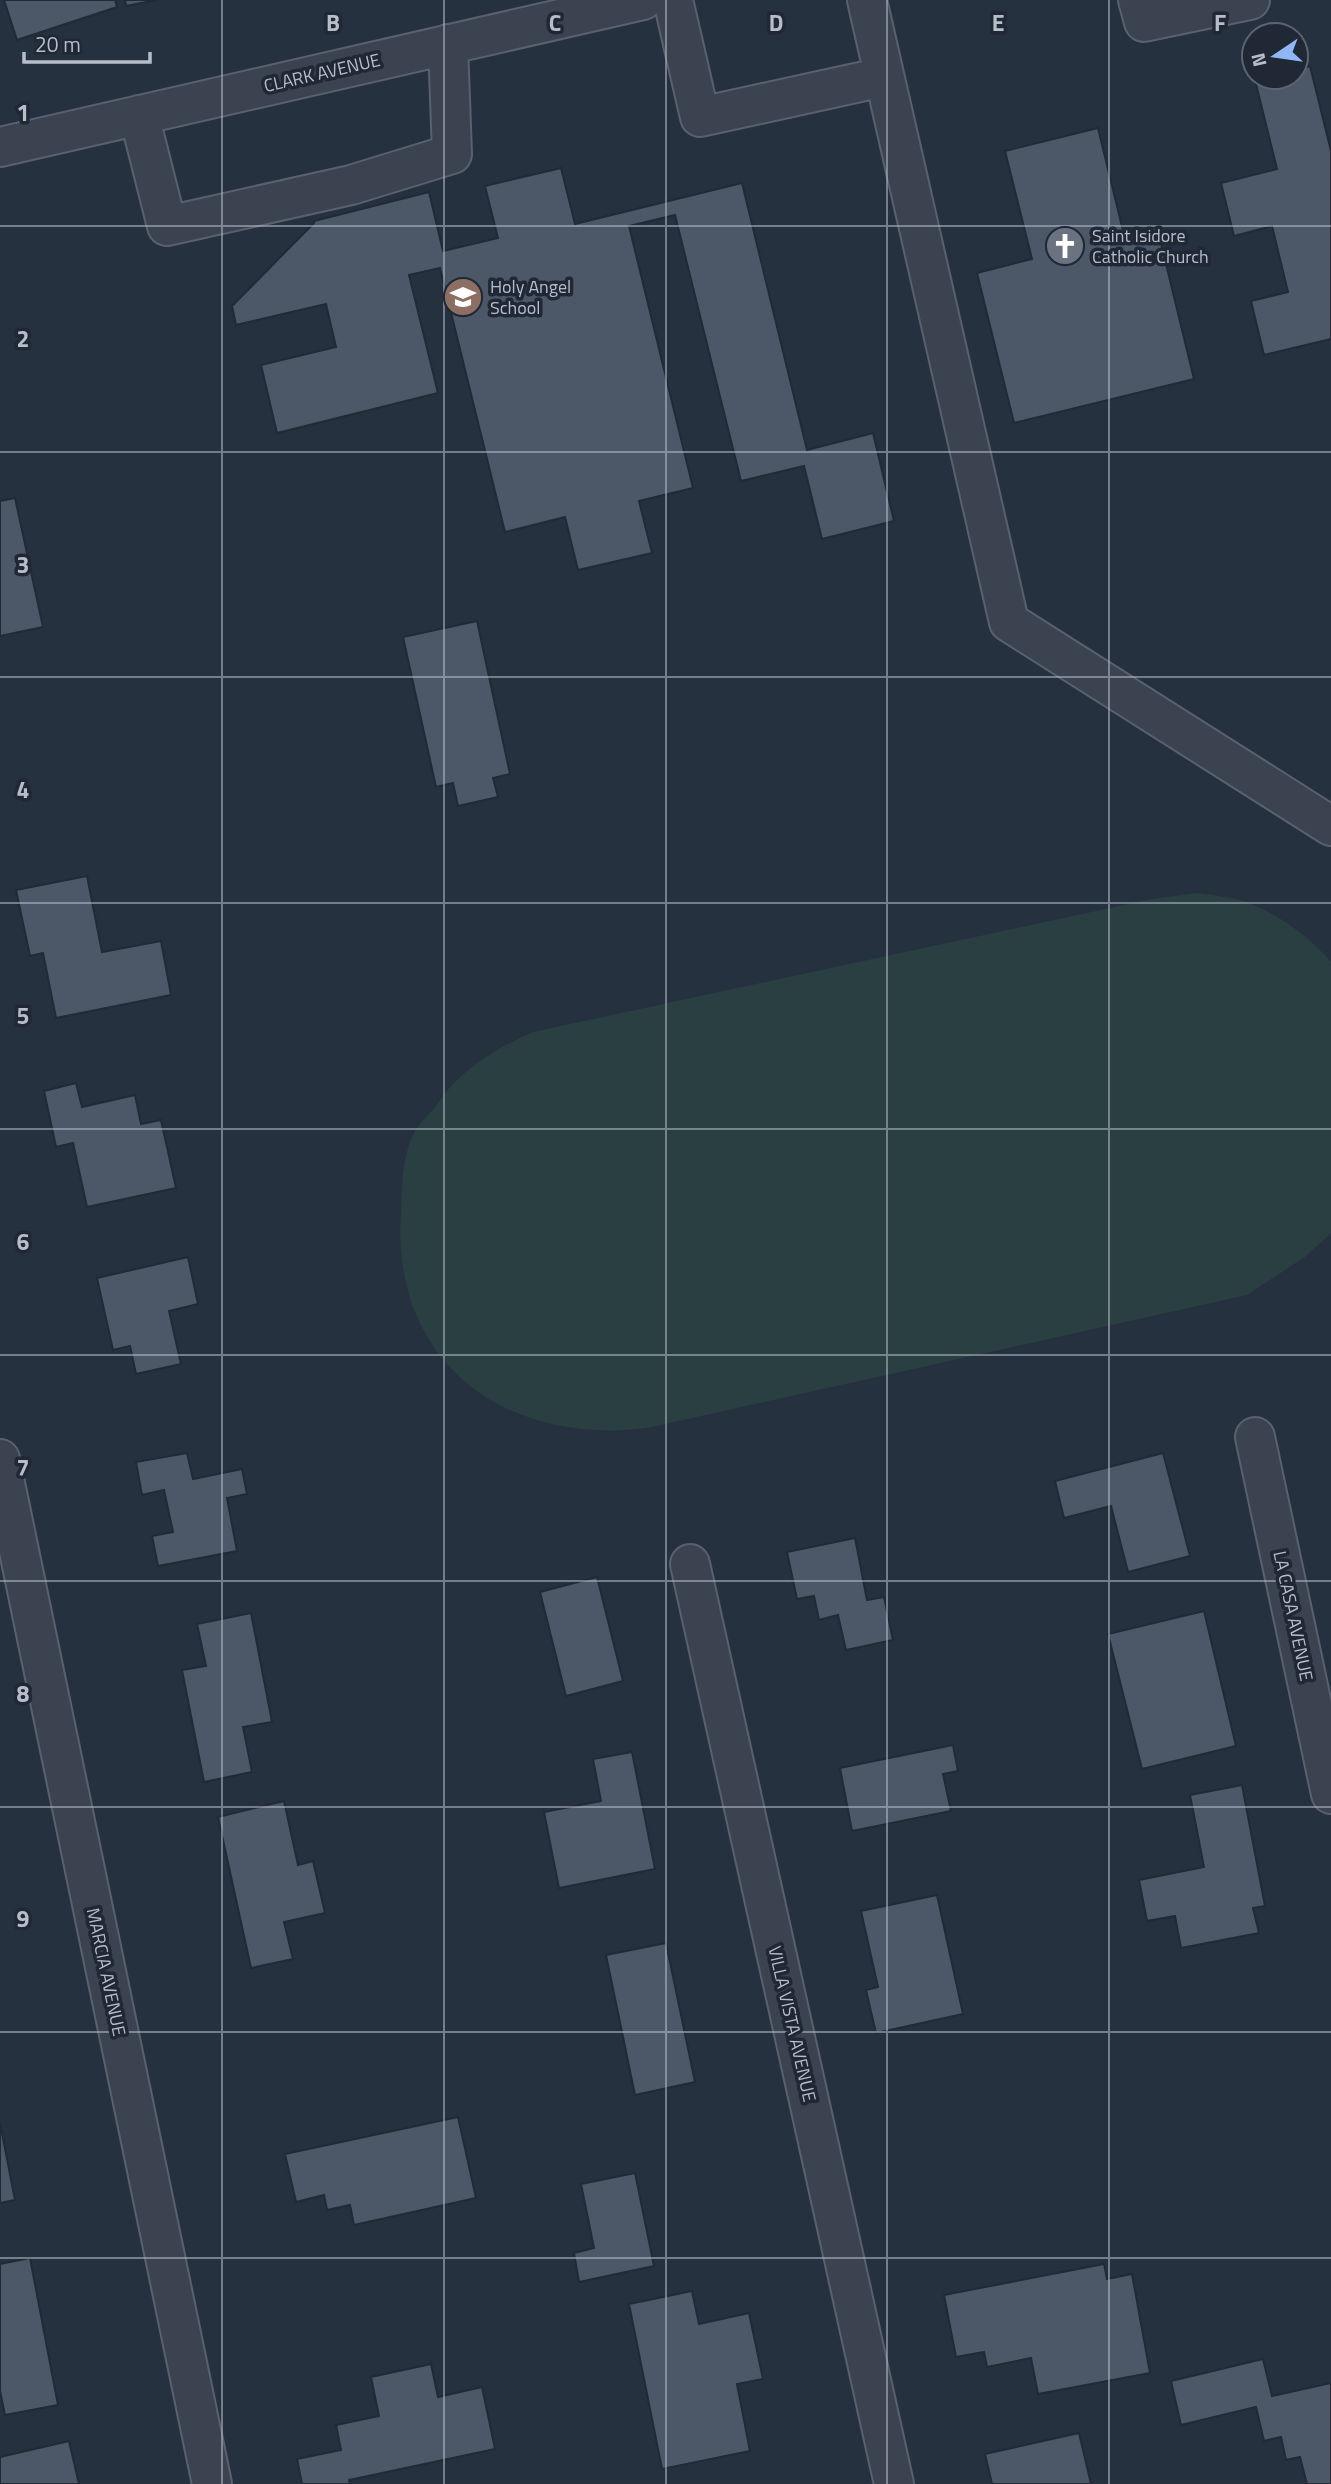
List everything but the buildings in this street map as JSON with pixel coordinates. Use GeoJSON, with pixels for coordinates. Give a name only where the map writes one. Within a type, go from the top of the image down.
{"type":"FeatureCollection","features":[{"type":"Feature","properties":{"kind":"street","name":"CLARK AVENUE"},"geometry":{"type":"LineString","coordinates":[[0,147],[643,0]]}},
{"type":"Feature","properties":{"kind":"street"},"geometry":{"type":"LineString","coordinates":[[673,0],[700,117],[883,78]]}},
{"type":"Feature","properties":{"kind":"street"},"geometry":{"type":"LineString","coordinates":[[867,0],[1009,622],[1331,826]]}},
{"type":"Feature","properties":{"kind":"street"},"geometry":{"type":"LineString","coordinates":[[1138,0],[1144,22],[1250,0]]}},
{"type":"Feature","properties":{"kind":"street"},"geometry":{"type":"LineString","coordinates":[[139,115],[167,226],[351,185],[452,154],[449,44]]}},
{"type":"Feature","properties":{"kind":"street","name":"LA CASA AVENUE"},"geometry":{"type":"LineString","coordinates":[[1255,1437],[1331,1794]]}},
{"type":"Feature","properties":{"kind":"street","name":"MARCIA AVENUE"},"geometry":{"type":"LineString","coordinates":[[0,1459],[212,2484]]}},
{"type":"Feature","properties":{"kind":"street","name":"VILLA VISTA AVENUE"},"geometry":{"type":"LineString","coordinates":[[690,1564],[894,2484]]}},
{"type":"Feature","properties":{"kind":"green space"},"geometry":{"type":"Polygon","coordinates":[[[1197,893],[1240,900],[1269,912],[1303,935],[1331,962],[1331,1233],[1305,1257],[1247,1295],[647,1428],[595,1430],[547,1423],[504,1407],[467,1383],[437,1351],[415,1312],[403,1265],[401,1212],[405,1162],[410,1142],[420,1124],[454,1083],[493,1053],[533,1032],[1152,899],[1197,893]]]}},
{"type":"Feature","properties":{"kind":"place","name":"Saint Isidore Catholic Church"},"geometry":{"type":"Point","coordinates":[1065,246]}},
{"type":"Feature","properties":{"kind":"place","name":"Holy Angel School"},"geometry":{"type":"Point","coordinates":[463,297]}}]}
